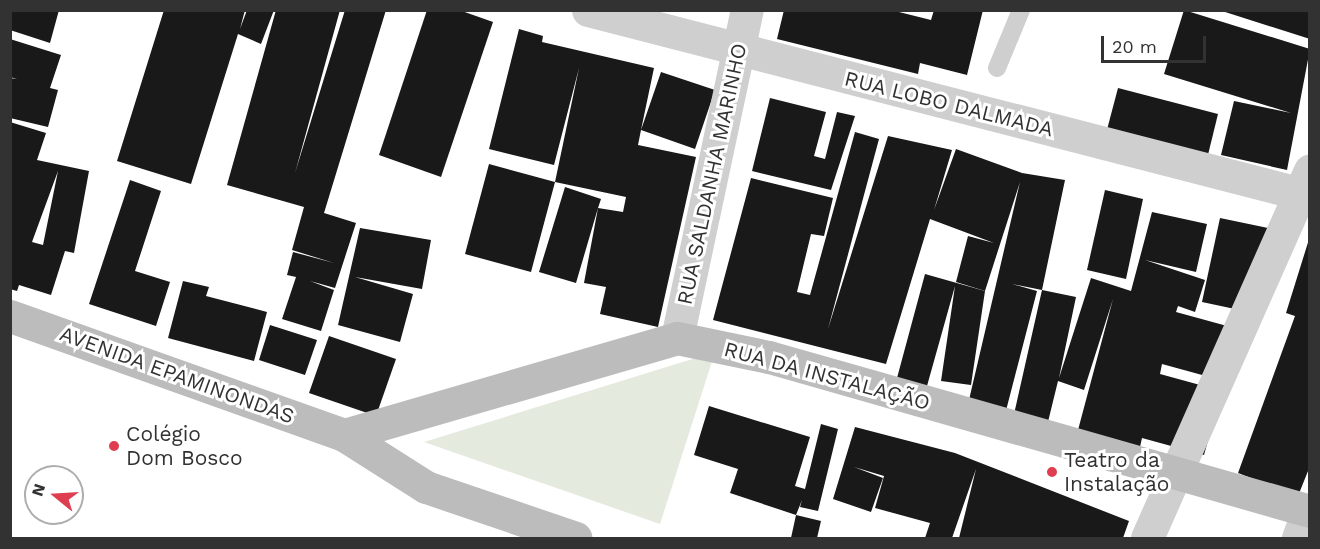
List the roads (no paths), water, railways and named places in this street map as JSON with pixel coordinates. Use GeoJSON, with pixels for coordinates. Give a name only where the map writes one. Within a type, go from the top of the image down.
{"type":"FeatureCollection","features":[{"type":"Feature","properties":{"kind":"street","name":"RUA LOBO DALMADA"},"geometry":{"type":"LineString","coordinates":[[588,10],[738,50],[1307,187]]}},
{"type":"Feature","properties":{"kind":"street","name":"RUA SALDANHA MARINHO"},"geometry":{"type":"LineString","coordinates":[[677,338],[747,10]]}},
{"type":"Feature","properties":{"kind":"street"},"geometry":{"type":"LineString","coordinates":[[1148,538],[1307,187]]}},
{"type":"Feature","properties":{"kind":"street","name":"AVENIDA EPAMINONDAS"},"geometry":{"type":"LineString","coordinates":[[10,315],[344,435],[426,487],[576,538]]}},
{"type":"Feature","properties":{"kind":"street","name":"RUA DA INSTALAÇÃO"},"geometry":{"type":"LineString","coordinates":[[344,435],[677,338],[769,357],[1176,474],[1305,520]]}},
{"type":"Feature","properties":{"kind":"lane"},"geometry":{"type":"LineString","coordinates":[[997,68],[1021,10]]}},
{"type":"Feature","properties":{"kind":"place","name":"Colégio Dom Bosco"},"geometry":{"type":"Point","coordinates":[114,446]}},
{"type":"Feature","properties":{"kind":"place","name":"Teatro da Instalação"},"geometry":{"type":"Point","coordinates":[1052,472]}}]}
